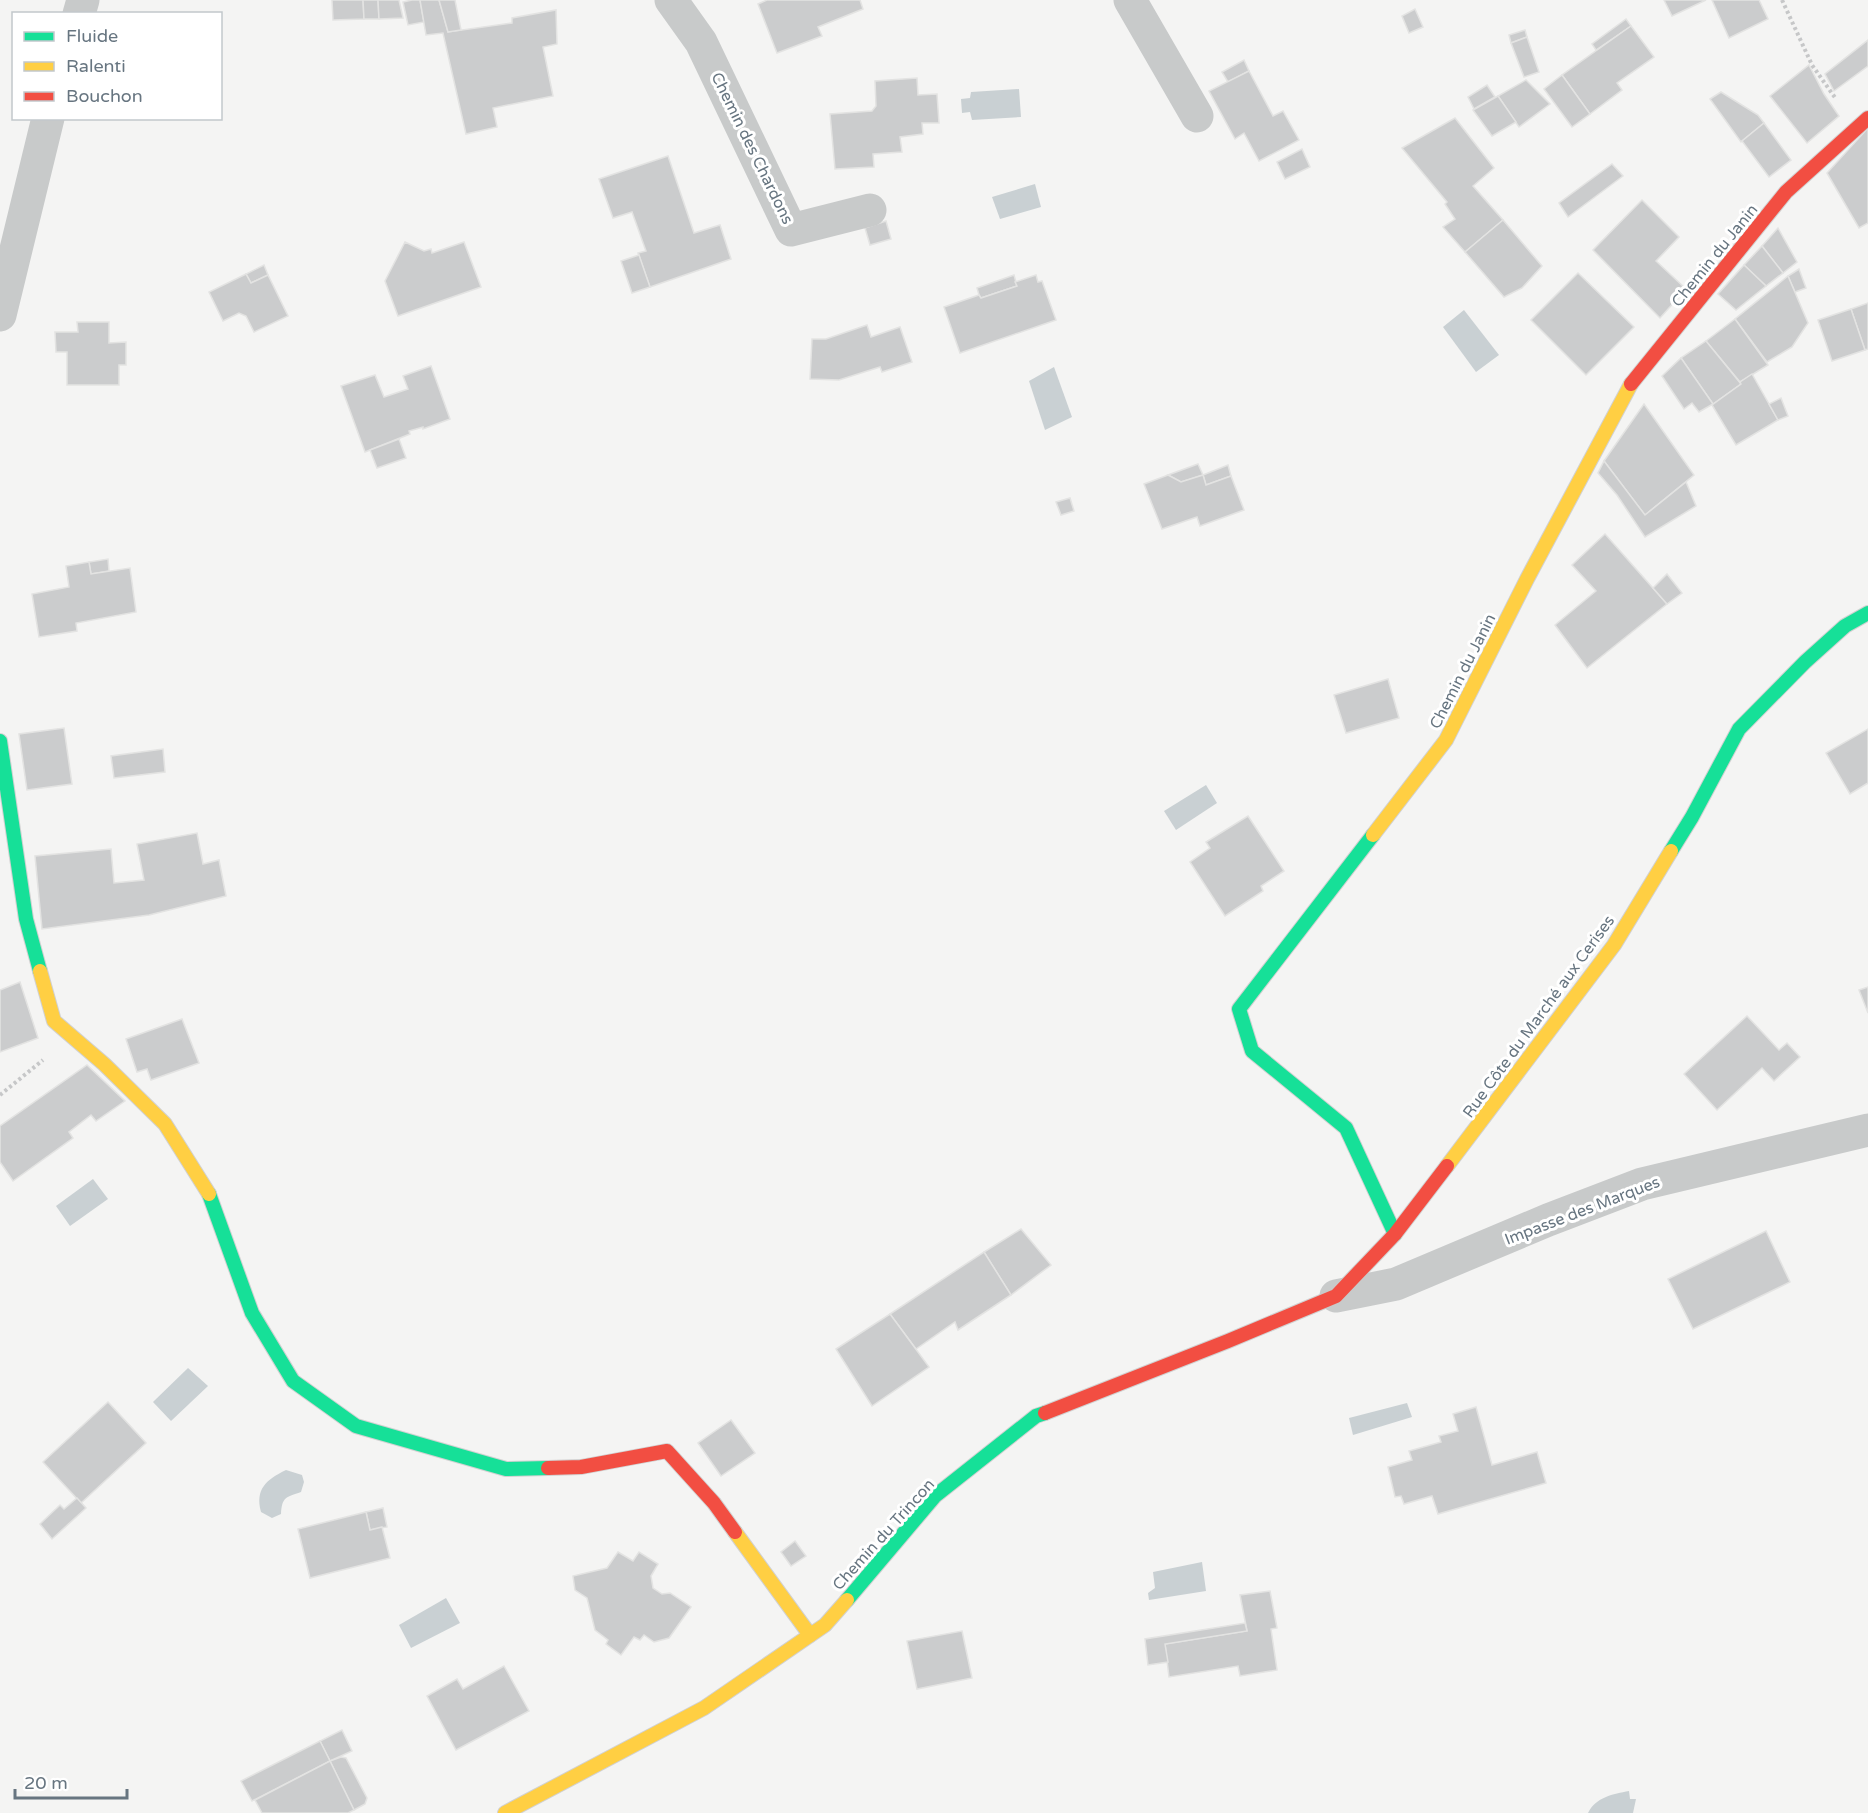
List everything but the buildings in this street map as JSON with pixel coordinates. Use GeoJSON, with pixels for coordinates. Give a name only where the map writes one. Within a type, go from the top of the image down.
{"type":"FeatureCollection","features":[{"type":"Feature","properties":{"kind":"street","name":"Chemin des Chardons"},"geometry":{"type":"LineString","coordinates":[[671,0],[701,42],[791,230],[870,210]]}},
{"type":"Feature","properties":{"kind":"street"},"geometry":{"type":"LineString","coordinates":[[1130,0],[1197,116]]}},
{"type":"Feature","properties":{"kind":"street","name":"Chemin du Janin"},"geometry":{"type":"LineString","coordinates":[[1395,1234],[1346,1128],[1252,1051],[1239,1009],[1446,740],[1527,579],[1629,386],[1786,192],[1868,118]]}},
{"type":"Feature","properties":{"kind":"street"},"geometry":{"type":"LineString","coordinates":[[0,315],[48,120]]}},
{"type":"Feature","properties":{"kind":"street","name":"Rue Côte du Marché aux Cerises"},"geometry":{"type":"LineString","coordinates":[[1336,1296],[1395,1234],[1614,945],[1692,816],[1739,729],[1805,662],[1845,626],[1868,613]]}},
{"type":"Feature","properties":{"kind":"street"},"geometry":{"type":"LineString","coordinates":[[0,741],[26,919],[54,1021],[104,1064],[165,1124],[210,1195],[252,1313],[293,1381],[356,1426],[506,1469],[581,1467],[667,1451],[714,1503],[810,1635]]}},
{"type":"Feature","properties":{"kind":"street","name":"Impasse des Marques"},"geometry":{"type":"LineString","coordinates":[[1336,1296],[1396,1284],[1548,1220],[1642,1184],[1868,1130]]}},
{"type":"Feature","properties":{"kind":"street","name":"Chemin du Trincon"},"geometry":{"type":"LineString","coordinates":[[505,1813],[704,1708],[825,1625],[935,1496],[1036,1416],[1336,1296]]}},
{"type":"Feature","properties":{"kind":"path"},"geometry":{"type":"LineString","coordinates":[[1782,0],[1812,65],[1857,128]]}},
{"type":"Feature","properties":{"kind":"path"},"geometry":{"type":"LineString","coordinates":[[0,1095],[72,1036]]}},
{"type":"Feature","properties":{"kind":"shaded area"},"geometry":{"type":"Polygon","coordinates":[[[1019,89],[1021,117],[972,120],[970,112],[962,113],[961,99],[970,98],[971,92],[1019,89]]]}},
{"type":"Feature","properties":{"kind":"shaded area"},"geometry":{"type":"Polygon","coordinates":[[[1035,184],[1041,207],[1000,219],[992,197],[1035,184]]]}},
{"type":"Feature","properties":{"kind":"shaded area"},"geometry":{"type":"Polygon","coordinates":[[[1464,310],[1499,355],[1476,372],[1443,327],[1464,310]]]}},
{"type":"Feature","properties":{"kind":"shaded area"},"geometry":{"type":"Polygon","coordinates":[[[1054,367],[1072,417],[1045,430],[1029,381],[1054,367]]]}},
{"type":"Feature","properties":{"kind":"shaded area"},"geometry":{"type":"Polygon","coordinates":[[[1206,785],[1217,803],[1176,830],[1164,811],[1206,785]]]}},
{"type":"Feature","properties":{"kind":"shaded area"},"geometry":{"type":"Polygon","coordinates":[[[93,1179],[108,1199],[70,1226],[56,1206],[93,1179]]]}},
{"type":"Feature","properties":{"kind":"shaded area"},"geometry":{"type":"Polygon","coordinates":[[[188,1368],[208,1386],[171,1421],[153,1402],[188,1368]]]}},
{"type":"Feature","properties":{"kind":"shaded area"},"geometry":{"type":"Polygon","coordinates":[[[1407,1403],[1412,1417],[1353,1435],[1349,1418],[1407,1403]]]}},
{"type":"Feature","properties":{"kind":"shaded area"},"geometry":{"type":"Polygon","coordinates":[[[286,1470],[302,1475],[304,1482],[301,1492],[286,1498],[282,1504],[281,1514],[272,1518],[261,1512],[261,1491],[268,1482],[286,1470]]]}},
{"type":"Feature","properties":{"kind":"shaded area"},"geometry":{"type":"Polygon","coordinates":[[[1202,1562],[1206,1591],[1149,1600],[1148,1593],[1155,1588],[1153,1572],[1202,1562]]]}},
{"type":"Feature","properties":{"kind":"shaded area"},"geometry":{"type":"Polygon","coordinates":[[[446,1598],[460,1623],[411,1648],[399,1625],[446,1598]]]}},
{"type":"Feature","properties":{"kind":"shaded area"},"geometry":{"type":"Polygon","coordinates":[[[1629,1791],[1630,1799],[1636,1799],[1633,1813],[1588,1813],[1600,1800],[1629,1791]]]}},
{"type":"Feature","properties":{"kind":"traffic: fast"},"geometry":{"type":"LineString","coordinates":[[1671,851],[1739,729],[1805,662],[1845,626],[1868,613]]}},
{"type":"Feature","properties":{"kind":"traffic: fast"},"geometry":{"type":"LineString","coordinates":[[0,741],[26,919],[40,971]]}},
{"type":"Feature","properties":{"kind":"traffic: fast"},"geometry":{"type":"LineString","coordinates":[[1373,835],[1239,1009],[1252,1051],[1346,1128],[1395,1234]]}},
{"type":"Feature","properties":{"kind":"traffic: fast"},"geometry":{"type":"LineString","coordinates":[[209,1194],[252,1313],[293,1381],[356,1426],[506,1469],[548,1468]]}},
{"type":"Feature","properties":{"kind":"traffic: fast"},"geometry":{"type":"LineString","coordinates":[[847,1600],[935,1496],[1036,1416],[1045,1413]]}},
{"type":"Feature","properties":{"kind":"traffic: slow"},"geometry":{"type":"LineString","coordinates":[[1373,835],[1446,740],[1527,579],[1631,384]]}},
{"type":"Feature","properties":{"kind":"traffic: slow"},"geometry":{"type":"LineString","coordinates":[[1447,1166],[1614,945],[1671,851]]}},
{"type":"Feature","properties":{"kind":"traffic: slow"},"geometry":{"type":"LineString","coordinates":[[40,971],[54,1021],[104,1064],[165,1124],[209,1194]]}},
{"type":"Feature","properties":{"kind":"traffic: slow"},"geometry":{"type":"LineString","coordinates":[[735,1532],[810,1635]]}},
{"type":"Feature","properties":{"kind":"traffic: slow"},"geometry":{"type":"LineString","coordinates":[[505,1813],[704,1708],[825,1625],[847,1600]]}},
{"type":"Feature","properties":{"kind":"traffic: jam"},"geometry":{"type":"LineString","coordinates":[[1631,384],[1786,192],[1868,118]]}},
{"type":"Feature","properties":{"kind":"traffic: jam"},"geometry":{"type":"LineString","coordinates":[[1045,1413],[1336,1296],[1395,1234],[1447,1166]]}},
{"type":"Feature","properties":{"kind":"traffic: jam"},"geometry":{"type":"LineString","coordinates":[[548,1468],[581,1467],[667,1451],[714,1503],[735,1532]]}}]}
